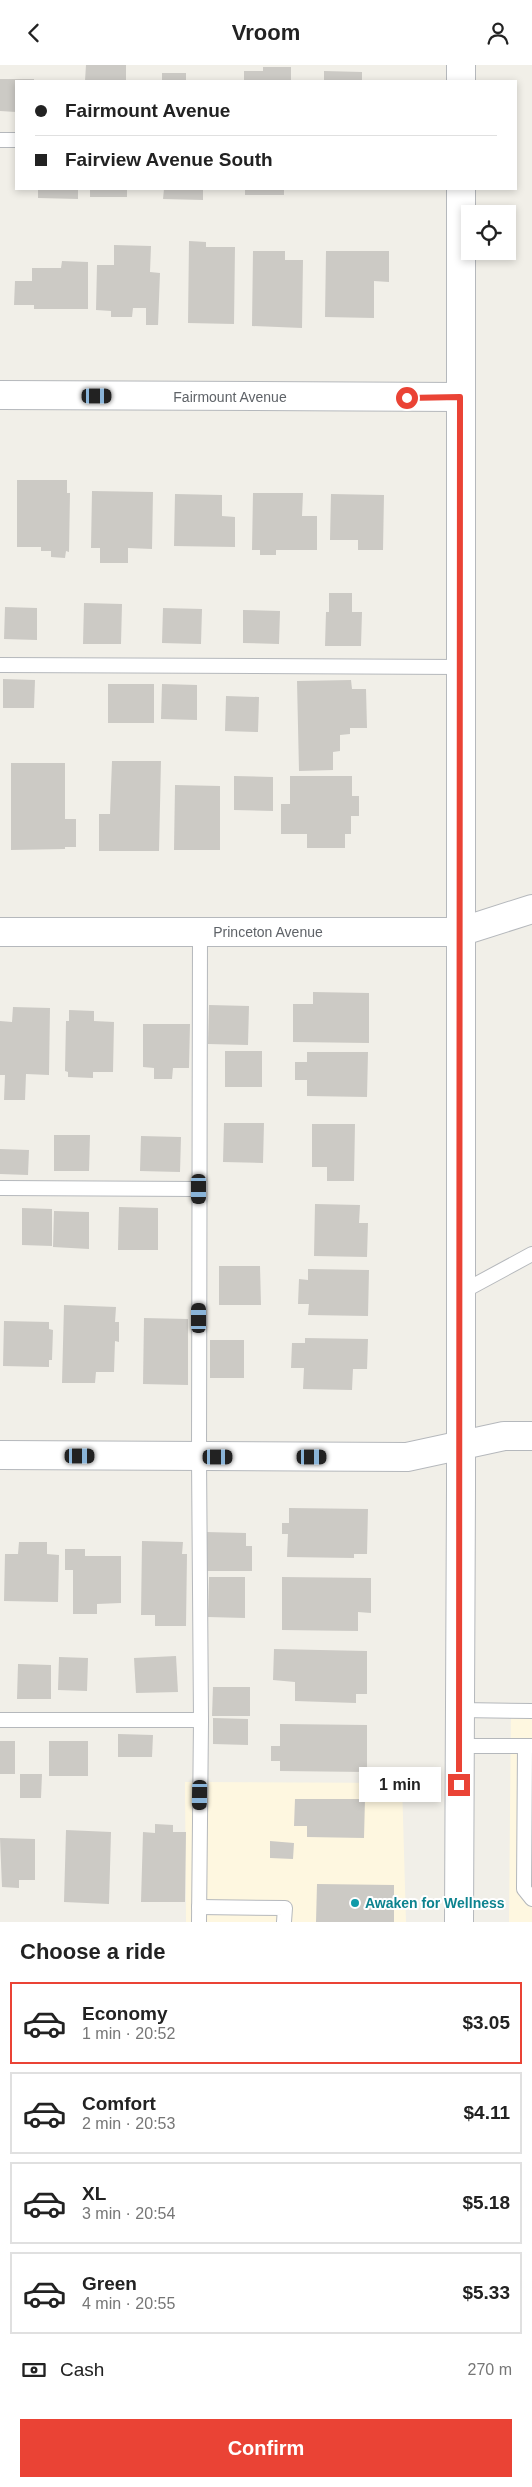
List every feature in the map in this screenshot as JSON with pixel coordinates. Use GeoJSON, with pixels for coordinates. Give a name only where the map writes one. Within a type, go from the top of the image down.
{"type":"FeatureCollection","features":[{"type":"Feature","properties":{"kind":"street"},"geometry":{"type":"LineString","coordinates":[[461,65],[461,80]]}},
{"type":"Feature","properties":{"kind":"street"},"geometry":{"type":"LineString","coordinates":[[459,1922],[461,190]]}},
{"type":"Feature","properties":{"kind":"street","name":"Fairmount Avenue"},"geometry":{"type":"LineString","coordinates":[[0,395],[460,397]]}},
{"type":"Feature","properties":{"kind":"street","name":"Princeton Avenue"},"geometry":{"type":"LineString","coordinates":[[0,932],[460,932],[532,909]]}},
{"type":"Feature","properties":{"kind":"street"},"geometry":{"type":"LineString","coordinates":[[0,1455],[407,1457],[504,1436],[532,1436]]}},
{"type":"Feature","properties":{"kind":"lane"},"geometry":{"type":"LineString","coordinates":[[0,140],[15,140]]}},
{"type":"Feature","properties":{"kind":"lane"},"geometry":{"type":"LineString","coordinates":[[0,665],[461,667]]}},
{"type":"Feature","properties":{"kind":"lane"},"geometry":{"type":"LineString","coordinates":[[199,1922],[201,1720],[199,1457],[200,932]]}},
{"type":"Feature","properties":{"kind":"lane"},"geometry":{"type":"LineString","coordinates":[[0,1188],[199,1189]]}},
{"type":"Feature","properties":{"kind":"lane"},"geometry":{"type":"LineString","coordinates":[[460,1293],[532,1254]]}},
{"type":"Feature","properties":{"kind":"lane"},"geometry":{"type":"LineString","coordinates":[[460,1710],[532,1711]]}},
{"type":"Feature","properties":{"kind":"lane"},"geometry":{"type":"LineString","coordinates":[[0,1720],[201,1720]]}},
{"type":"Feature","properties":{"kind":"lane"},"geometry":{"type":"LineString","coordinates":[[459,1746],[529,1746],[528,1880],[524,1889],[532,1899]]}},
{"type":"Feature","properties":{"kind":"lane"},"geometry":{"type":"LineString","coordinates":[[199,1907],[284,1908],[284,1922]]}},
{"type":"Feature","properties":{"kind":"shaded area"},"geometry":{"type":"Polygon","coordinates":[[[511,1706],[532,1706],[532,1922],[509,1922],[511,1706]]]}},
{"type":"Feature","properties":{"kind":"shaded area"},"geometry":{"type":"Polygon","coordinates":[[[185,1782],[402,1783],[406,1922],[186,1922],[185,1782]]]}},
{"type":"Feature","properties":{"kind":"building"},"geometry":{"type":"Polygon","coordinates":[[[86,65],[126,65],[126,80],[85,80],[86,65]]]}},
{"type":"Feature","properties":{"kind":"building"},"geometry":{"type":"Polygon","coordinates":[[[263,67],[291,67],[291,80],[244,80],[244,71],[263,71],[263,67]]]}},
{"type":"Feature","properties":{"kind":"building"},"geometry":{"type":"Polygon","coordinates":[[[324,71],[362,72],[362,80],[324,80],[324,71]]]}},
{"type":"Feature","properties":{"kind":"building"},"geometry":{"type":"Polygon","coordinates":[[[162,73],[186,73],[186,80],[162,80],[162,73]]]}},
{"type":"Feature","properties":{"kind":"building"},"geometry":{"type":"Polygon","coordinates":[[[0,79],[34,79],[15,80],[15,112],[0,111],[0,79]]]}},
{"type":"Feature","properties":{"kind":"building"},"geometry":{"type":"Polygon","coordinates":[[[38,190],[78,190],[78,199],[38,198],[38,190]]]}},
{"type":"Feature","properties":{"kind":"building"},"geometry":{"type":"Polygon","coordinates":[[[90,190],[127,190],[127,197],[90,197],[90,190]]]}},
{"type":"Feature","properties":{"kind":"building"},"geometry":{"type":"Polygon","coordinates":[[[164,190],[203,190],[203,200],[163,199],[164,190]]]}},
{"type":"Feature","properties":{"kind":"building"},"geometry":{"type":"Polygon","coordinates":[[[245,190],[284,190],[284,195],[245,195],[245,190]]]}},
{"type":"Feature","properties":{"kind":"building"},"geometry":{"type":"Polygon","coordinates":[[[189,241],[206,242],[206,247],[235,247],[234,324],[188,323],[189,241]]]}},
{"type":"Feature","properties":{"kind":"building"},"geometry":{"type":"Polygon","coordinates":[[[114,245],[151,246],[150,272],[160,273],[158,325],[146,325],[146,308],[133,308],[132,317],[111,317],[111,311],[96,310],[97,265],[114,265],[114,245]]]}},
{"type":"Feature","properties":{"kind":"building"},"geometry":{"type":"Polygon","coordinates":[[[253,251],[285,251],[285,260],[303,260],[302,328],[252,326],[253,251]]]}},
{"type":"Feature","properties":{"kind":"building"},"geometry":{"type":"Polygon","coordinates":[[[326,251],[389,251],[389,282],[374,281],[374,318],[325,317],[326,251]]]}},
{"type":"Feature","properties":{"kind":"building"},"geometry":{"type":"Polygon","coordinates":[[[62,261],[88,262],[88,309],[34,309],[34,305],[14,305],[15,281],[32,281],[32,268],[61,268],[62,261]]]}},
{"type":"Feature","properties":{"kind":"building"},"geometry":{"type":"Polygon","coordinates":[[[17,480],[67,480],[67,493],[70,493],[69,552],[66,551],[65,558],[51,557],[51,551],[41,551],[41,547],[17,547],[17,480]]]}},
{"type":"Feature","properties":{"kind":"building"},"geometry":{"type":"Polygon","coordinates":[[[92,491],[153,492],[152,549],[128,548],[128,563],[100,563],[100,548],[91,548],[92,491]]]}},
{"type":"Feature","properties":{"kind":"building"},"geometry":{"type":"Polygon","coordinates":[[[253,493],[303,493],[302,516],[317,516],[317,550],[276,550],[276,555],[260,555],[260,550],[252,550],[253,493]]]}},
{"type":"Feature","properties":{"kind":"building"},"geometry":{"type":"Polygon","coordinates":[[[175,494],[222,495],[222,516],[235,517],[235,547],[174,546],[175,494]]]}},
{"type":"Feature","properties":{"kind":"building"},"geometry":{"type":"Polygon","coordinates":[[[331,494],[384,495],[383,550],[358,550],[358,540],[330,540],[331,494]]]}},
{"type":"Feature","properties":{"kind":"building"},"geometry":{"type":"Polygon","coordinates":[[[329,593],[352,593],[352,612],[362,612],[361,646],[325,646],[326,612],[329,612],[329,593]]]}},
{"type":"Feature","properties":{"kind":"building"},"geometry":{"type":"Polygon","coordinates":[[[84,603],[122,604],[121,644],[83,644],[84,603]]]}},
{"type":"Feature","properties":{"kind":"building"},"geometry":{"type":"Polygon","coordinates":[[[5,607],[37,608],[37,640],[4,639],[5,607]]]}},
{"type":"Feature","properties":{"kind":"building"},"geometry":{"type":"Polygon","coordinates":[[[163,608],[202,609],[201,644],[162,643],[163,608]]]}},
{"type":"Feature","properties":{"kind":"building"},"geometry":{"type":"Polygon","coordinates":[[[243,610],[280,611],[279,644],[243,643],[243,610]]]}},
{"type":"Feature","properties":{"kind":"building"},"geometry":{"type":"Polygon","coordinates":[[[3,679],[35,680],[34,708],[3,708],[3,679]]]}},
{"type":"Feature","properties":{"kind":"building"},"geometry":{"type":"Polygon","coordinates":[[[351,680],[352,689],[366,689],[367,728],[350,728],[350,734],[340,735],[340,751],[333,752],[333,770],[299,771],[297,681],[351,680]]]}},
{"type":"Feature","properties":{"kind":"building"},"geometry":{"type":"Polygon","coordinates":[[[108,684],[154,684],[154,723],[108,723],[108,684]]]}},
{"type":"Feature","properties":{"kind":"building"},"geometry":{"type":"Polygon","coordinates":[[[162,684],[197,685],[197,720],[161,719],[162,684]]]}},
{"type":"Feature","properties":{"kind":"building"},"geometry":{"type":"Polygon","coordinates":[[[226,696],[259,697],[258,732],[225,731],[226,696]]]}},
{"type":"Feature","properties":{"kind":"building"},"geometry":{"type":"Polygon","coordinates":[[[112,761],[161,761],[159,851],[99,851],[99,814],[110,814],[112,761]]]}},
{"type":"Feature","properties":{"kind":"building"},"geometry":{"type":"Polygon","coordinates":[[[11,763],[65,763],[65,819],[76,819],[76,847],[11,850],[11,763]]]}},
{"type":"Feature","properties":{"kind":"building"},"geometry":{"type":"Polygon","coordinates":[[[234,776],[273,777],[273,811],[234,810],[234,776]]]}},
{"type":"Feature","properties":{"kind":"building"},"geometry":{"type":"Polygon","coordinates":[[[290,776],[352,776],[352,796],[359,796],[359,816],[351,816],[351,834],[345,834],[345,848],[307,848],[307,834],[281,834],[281,804],[290,804],[290,776]]]}},
{"type":"Feature","properties":{"kind":"building"},"geometry":{"type":"Polygon","coordinates":[[[175,785],[220,786],[220,850],[174,850],[175,785]]]}},
{"type":"Feature","properties":{"kind":"building"},"geometry":{"type":"Polygon","coordinates":[[[313,992],[369,993],[369,1043],[293,1042],[293,1004],[313,1004],[313,992]]]}},
{"type":"Feature","properties":{"kind":"building"},"geometry":{"type":"Polygon","coordinates":[[[209,1005],[249,1006],[248,1045],[208,1044],[209,1005]]]}},
{"type":"Feature","properties":{"kind":"building"},"geometry":{"type":"Polygon","coordinates":[[[13,1007],[50,1008],[49,1075],[26,1074],[25,1100],[4,1100],[5,1075],[0,1075],[0,1021],[12,1022],[13,1007]]]}},
{"type":"Feature","properties":{"kind":"building"},"geometry":{"type":"Polygon","coordinates":[[[69,1010],[94,1011],[94,1021],[114,1022],[113,1072],[93,1072],[93,1078],[68,1077],[68,1072],[65,1071],[66,1021],[69,1021],[69,1010]]]}},
{"type":"Feature","properties":{"kind":"building"},"geometry":{"type":"Polygon","coordinates":[[[143,1024],[190,1024],[189,1068],[173,1068],[172,1079],[154,1079],[154,1068],[143,1067],[143,1024]]]}},
{"type":"Feature","properties":{"kind":"building"},"geometry":{"type":"Polygon","coordinates":[[[225,1051],[262,1051],[262,1087],[225,1087],[225,1051]]]}},
{"type":"Feature","properties":{"kind":"building"},"geometry":{"type":"Polygon","coordinates":[[[307,1052],[368,1052],[367,1097],[307,1096],[307,1080],[295,1080],[295,1062],[307,1062],[307,1052]]]}},
{"type":"Feature","properties":{"kind":"building"},"geometry":{"type":"Polygon","coordinates":[[[224,1123],[264,1123],[263,1163],[223,1162],[224,1123]]]}},
{"type":"Feature","properties":{"kind":"building"},"geometry":{"type":"Polygon","coordinates":[[[312,1124],[355,1124],[354,1181],[327,1181],[327,1167],[312,1167],[312,1124]]]}},
{"type":"Feature","properties":{"kind":"building"},"geometry":{"type":"Polygon","coordinates":[[[54,1135],[90,1135],[89,1171],[54,1171],[54,1135]]]}},
{"type":"Feature","properties":{"kind":"building"},"geometry":{"type":"Polygon","coordinates":[[[141,1136],[181,1137],[180,1172],[140,1171],[141,1136]]]}},
{"type":"Feature","properties":{"kind":"building"},"geometry":{"type":"Polygon","coordinates":[[[0,1149],[29,1150],[28,1175],[0,1174],[0,1149]]]}},
{"type":"Feature","properties":{"kind":"building"},"geometry":{"type":"Polygon","coordinates":[[[315,1204],[360,1205],[359,1223],[368,1223],[367,1257],[314,1256],[315,1204]]]}},
{"type":"Feature","properties":{"kind":"building"},"geometry":{"type":"Polygon","coordinates":[[[119,1207],[158,1208],[158,1250],[118,1250],[119,1207]]]}},
{"type":"Feature","properties":{"kind":"building"},"geometry":{"type":"Polygon","coordinates":[[[22,1208],[52,1209],[52,1246],[22,1245],[22,1208]]]}},
{"type":"Feature","properties":{"kind":"building"},"geometry":{"type":"Polygon","coordinates":[[[54,1211],[89,1212],[89,1249],[53,1247],[54,1211]]]}},
{"type":"Feature","properties":{"kind":"building"},"geometry":{"type":"Polygon","coordinates":[[[219,1266],[260,1266],[261,1305],[219,1305],[219,1266]]]}},
{"type":"Feature","properties":{"kind":"building"},"geometry":{"type":"Polygon","coordinates":[[[308,1269],[369,1270],[368,1316],[308,1315],[309,1304],[298,1304],[299,1279],[308,1280],[308,1269]]]}},
{"type":"Feature","properties":{"kind":"building"},"geometry":{"type":"Polygon","coordinates":[[[64,1305],[116,1307],[115,1322],[119,1322],[119,1342],[115,1341],[114,1372],[96,1372],[95,1383],[62,1383],[64,1305]]]}},
{"type":"Feature","properties":{"kind":"building"},"geometry":{"type":"Polygon","coordinates":[[[144,1318],[188,1319],[188,1385],[143,1384],[144,1318]]]}},
{"type":"Feature","properties":{"kind":"building"},"geometry":{"type":"Polygon","coordinates":[[[4,1321],[49,1322],[49,1329],[53,1330],[52,1360],[49,1360],[49,1367],[3,1366],[4,1321]]]}},
{"type":"Feature","properties":{"kind":"building"},"geometry":{"type":"Polygon","coordinates":[[[305,1338],[368,1339],[367,1369],[353,1369],[352,1390],[303,1389],[304,1368],[291,1368],[292,1343],[305,1343],[305,1338]]]}},
{"type":"Feature","properties":{"kind":"building"},"geometry":{"type":"Polygon","coordinates":[[[210,1340],[244,1340],[244,1378],[210,1378],[210,1340]]]}},
{"type":"Feature","properties":{"kind":"building"},"geometry":{"type":"Polygon","coordinates":[[[289,1508],[368,1509],[367,1554],[354,1554],[354,1558],[287,1557],[288,1534],[282,1534],[282,1523],[289,1523],[289,1508]]]}},
{"type":"Feature","properties":{"kind":"building"},"geometry":{"type":"Polygon","coordinates":[[[206,1532],[246,1533],[246,1546],[252,1546],[252,1571],[206,1571],[206,1532]]]}},
{"type":"Feature","properties":{"kind":"building"},"geometry":{"type":"Polygon","coordinates":[[[142,1541],[183,1542],[182,1554],[187,1554],[186,1626],[155,1626],[155,1615],[141,1615],[142,1541]]]}},
{"type":"Feature","properties":{"kind":"building"},"geometry":{"type":"Polygon","coordinates":[[[19,1542],[47,1542],[47,1554],[59,1555],[58,1602],[4,1601],[5,1554],[18,1554],[19,1542]]]}},
{"type":"Feature","properties":{"kind":"building"},"geometry":{"type":"Polygon","coordinates":[[[65,1549],[85,1549],[85,1556],[121,1556],[121,1603],[97,1604],[97,1614],[73,1614],[73,1570],[65,1570],[65,1549]]]}},
{"type":"Feature","properties":{"kind":"building"},"geometry":{"type":"Polygon","coordinates":[[[209,1577],[245,1577],[245,1618],[208,1617],[209,1577]]]}},
{"type":"Feature","properties":{"kind":"building"},"geometry":{"type":"Polygon","coordinates":[[[282,1577],[371,1578],[371,1613],[358,1612],[358,1631],[282,1630],[282,1577]]]}},
{"type":"Feature","properties":{"kind":"building"},"geometry":{"type":"Polygon","coordinates":[[[274,1649],[367,1651],[367,1694],[356,1694],[356,1703],[295,1701],[295,1682],[273,1680],[274,1649]]]}},
{"type":"Feature","properties":{"kind":"building"},"geometry":{"type":"Polygon","coordinates":[[[176,1656],[178,1692],[136,1693],[134,1658],[176,1656]]]}},
{"type":"Feature","properties":{"kind":"building"},"geometry":{"type":"Polygon","coordinates":[[[59,1657],[88,1658],[87,1691],[58,1690],[59,1657]]]}},
{"type":"Feature","properties":{"kind":"building"},"geometry":{"type":"Polygon","coordinates":[[[18,1664],[51,1665],[51,1699],[17,1699],[18,1664]]]}},
{"type":"Feature","properties":{"kind":"building"},"geometry":{"type":"Polygon","coordinates":[[[213,1687],[250,1687],[250,1716],[212,1716],[213,1687]]]}},
{"type":"Feature","properties":{"kind":"building"},"geometry":{"type":"Polygon","coordinates":[[[213,1718],[248,1719],[248,1745],[213,1744],[213,1718]]]}},
{"type":"Feature","properties":{"kind":"building"},"geometry":{"type":"Polygon","coordinates":[[[280,1724],[367,1725],[367,1772],[280,1771],[280,1761],[271,1761],[271,1746],[280,1746],[280,1724]]]}},
{"type":"Feature","properties":{"kind":"building"},"geometry":{"type":"Polygon","coordinates":[[[118,1734],[153,1735],[152,1757],[118,1757],[118,1734]]]}},
{"type":"Feature","properties":{"kind":"building"},"geometry":{"type":"Polygon","coordinates":[[[0,1741],[15,1741],[15,1774],[0,1774],[0,1741]]]}},
{"type":"Feature","properties":{"kind":"building"},"geometry":{"type":"Polygon","coordinates":[[[49,1741],[88,1741],[88,1776],[49,1776],[49,1741]]]}},
{"type":"Feature","properties":{"kind":"building"},"geometry":{"type":"Polygon","coordinates":[[[20,1774],[42,1774],[41,1798],[20,1798],[20,1774]]]}},
{"type":"Feature","properties":{"kind":"building"},"geometry":{"type":"Polygon","coordinates":[[[295,1799],[365,1799],[364,1838],[307,1837],[307,1826],[294,1826],[295,1799]]]}},
{"type":"Feature","properties":{"kind":"building"},"geometry":{"type":"Polygon","coordinates":[[[155,1824],[173,1825],[173,1832],[186,1832],[185,1902],[141,1902],[143,1832],[155,1833],[155,1824]]]}},
{"type":"Feature","properties":{"kind":"building"},"geometry":{"type":"Polygon","coordinates":[[[66,1830],[111,1832],[109,1904],[64,1902],[66,1830]]]}},
{"type":"Feature","properties":{"kind":"building"},"geometry":{"type":"Polygon","coordinates":[[[0,1838],[35,1839],[35,1880],[19,1880],[19,1888],[2,1887],[0,1838]]]}},
{"type":"Feature","properties":{"kind":"building"},"geometry":{"type":"Polygon","coordinates":[[[270,1841],[294,1843],[293,1859],[270,1858],[270,1841]]]}},
{"type":"Feature","properties":{"kind":"building","name":"Awaken for Wellness"},"geometry":{"type":"Polygon","coordinates":[[[317,1884],[394,1885],[394,1922],[316,1922],[317,1884]]]}},
{"type":"Feature","properties":{"kind":"place","name":"Awaken for Wellness"},"geometry":{"type":"Point","coordinates":[355,1903]}},
{"type":"Feature","properties":{"kind":"route"},"geometry":{"type":"LineString","coordinates":[[407,398],[460,397],[461,1489],[459,1785]]}}]}
